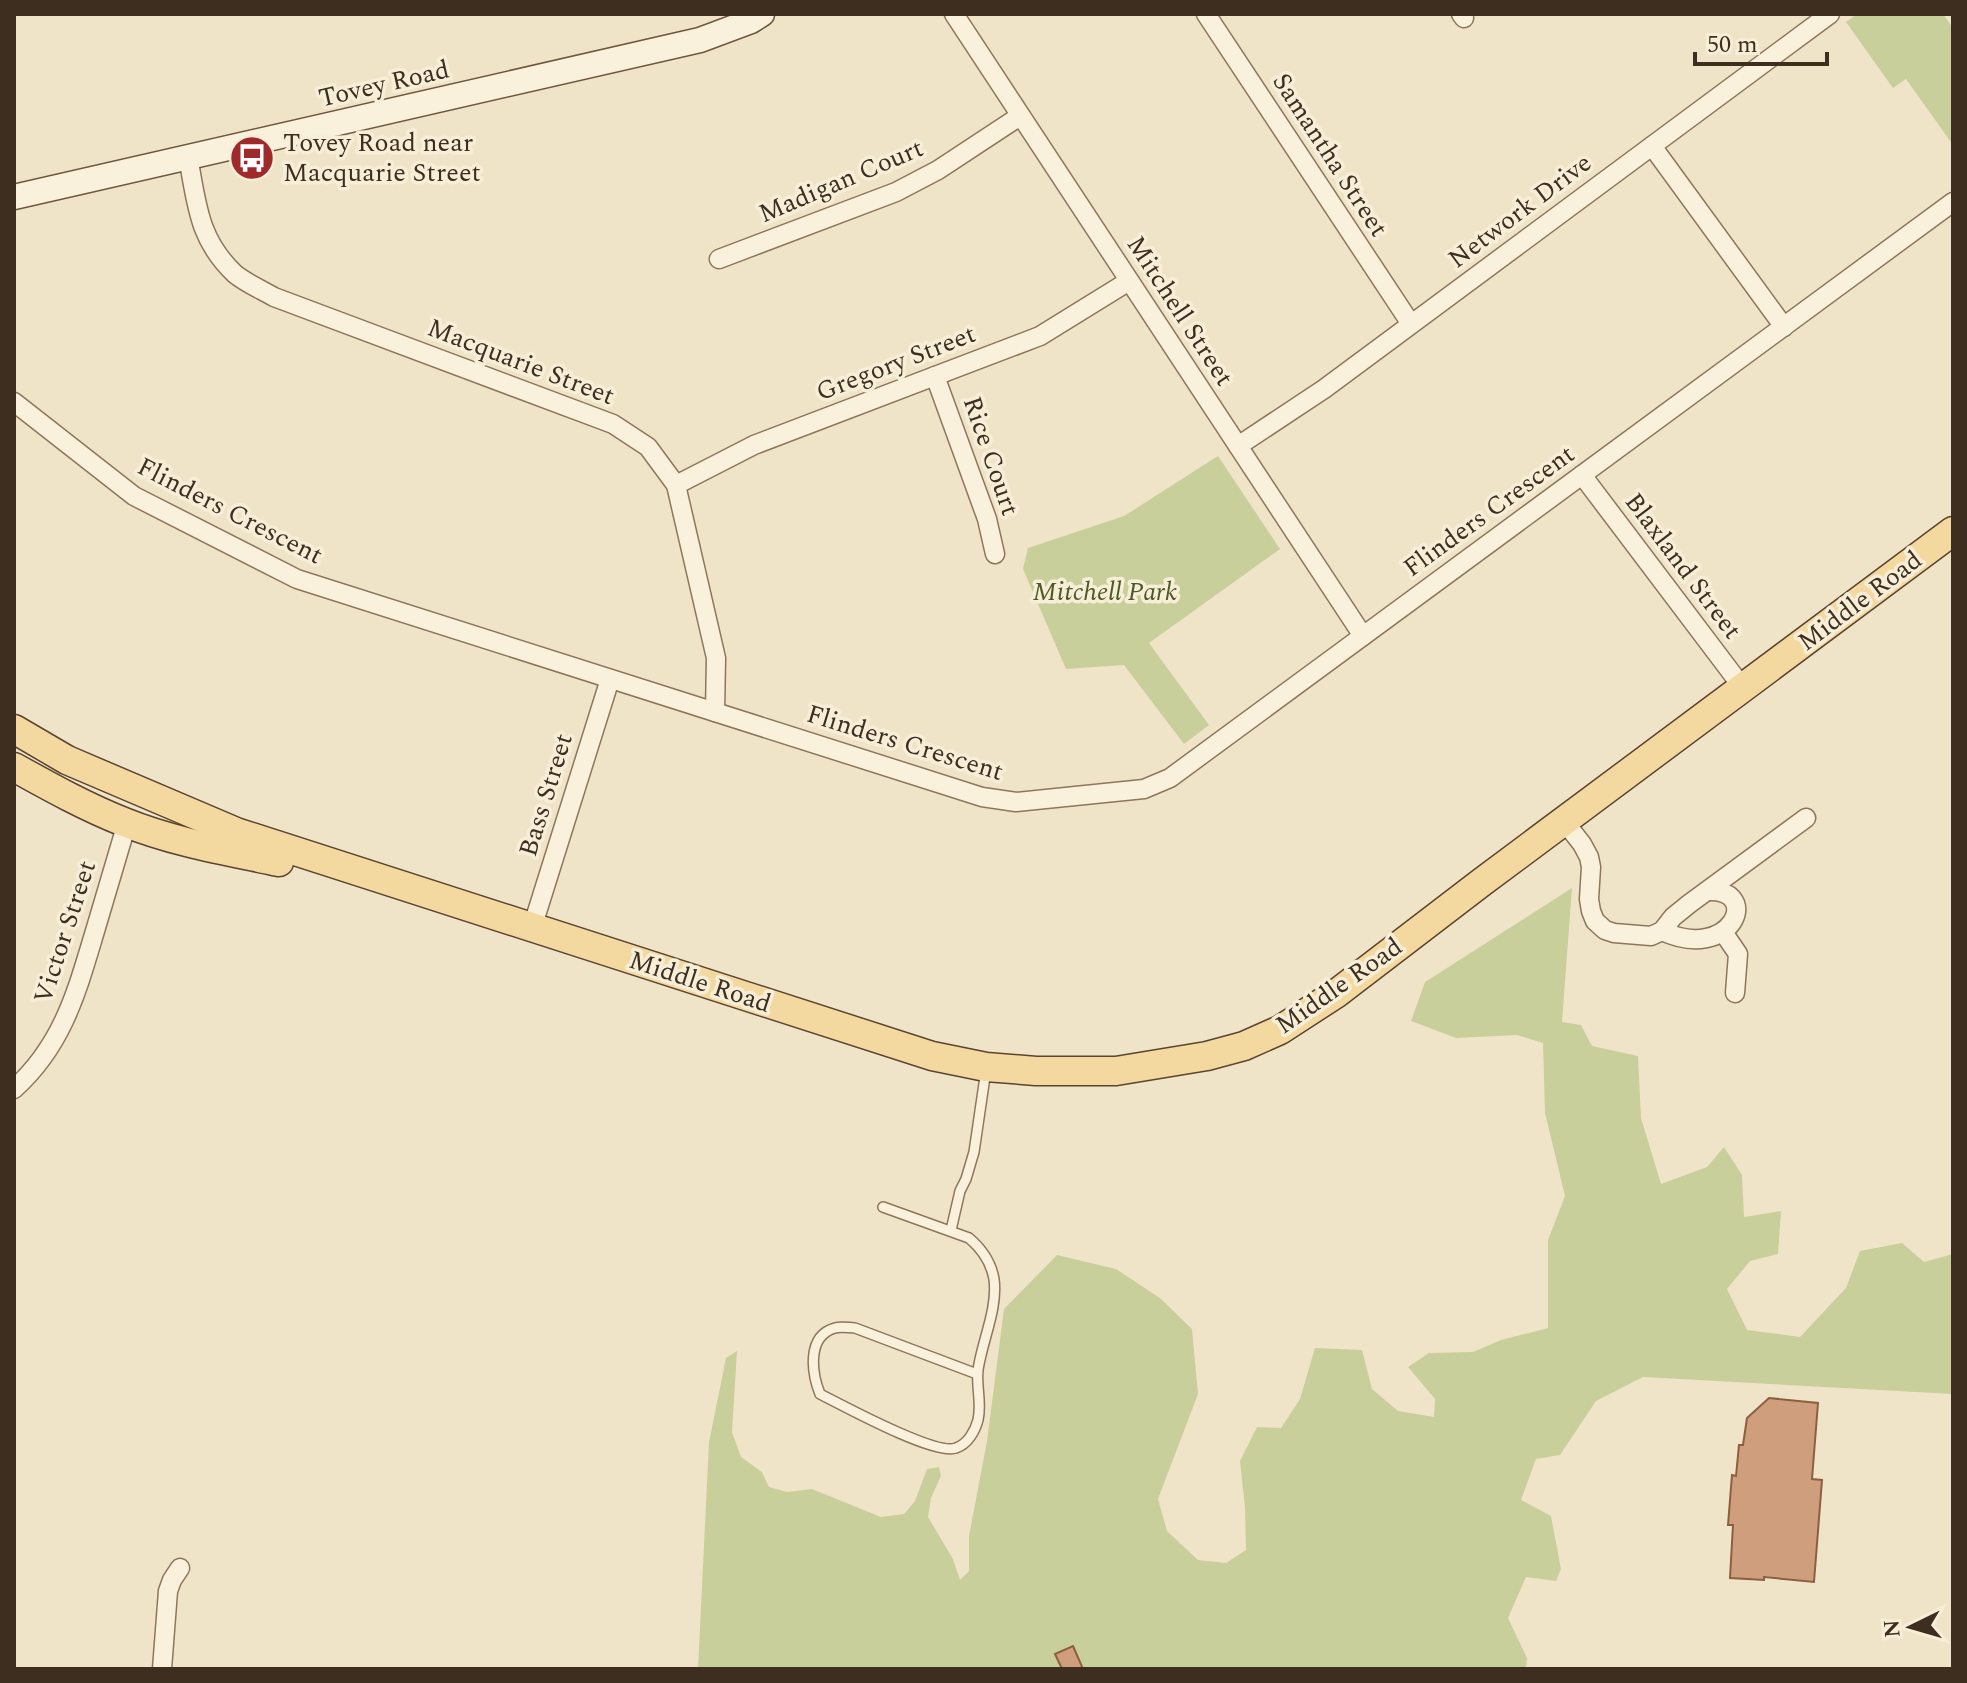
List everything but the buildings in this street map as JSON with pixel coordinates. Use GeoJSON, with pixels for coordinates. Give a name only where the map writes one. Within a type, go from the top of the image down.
{"type":"FeatureCollection","features":[{"type":"Feature","properties":{"kind":"main road","name":"Middle Road"},"geometry":{"type":"LineString","coordinates":[[14,729],[67,760],[236,832],[932,1056],[986,1067],[1036,1071],[1116,1071],[1207,1056],[1244,1046],[1280,1030],[1337,993],[1953,531]]}},
{"type":"Feature","properties":{"kind":"main road"},"geometry":{"type":"LineString","coordinates":[[67,760],[80,777],[168,822],[192,844]]}},
{"type":"Feature","properties":{"kind":"main road","name":"Middle Road"},"geometry":{"type":"LineString","coordinates":[[14,767],[68,797],[127,823],[192,844],[430,895]]}},
{"type":"Feature","properties":{"kind":"street","name":"Tovey Road"},"geometry":{"type":"LineString","coordinates":[[14,197],[700,40],[762,14]]}},
{"type":"Feature","properties":{"kind":"street","name":"Mitchell Street"},"geometry":{"type":"LineString","coordinates":[[954,14],[1363,636]]}},
{"type":"Feature","properties":{"kind":"street","name":"Samantha Street"},"geometry":{"type":"LineString","coordinates":[[1206,14],[1411,324]]}},
{"type":"Feature","properties":{"kind":"street","name":"Network Drive"},"geometry":{"type":"LineString","coordinates":[[1238,446],[1324,389],[1830,14]]}},
{"type":"Feature","properties":{"kind":"street","name":"Madigan Court"},"geometry":{"type":"LineString","coordinates":[[719,259],[896,192],[938,170],[1020,116]]}},
{"type":"Feature","properties":{"kind":"street"},"geometry":{"type":"LineString","coordinates":[[1652,146],[1784,327]]}},
{"type":"Feature","properties":{"kind":"street","name":"Macquarie Street"},"geometry":{"type":"LineString","coordinates":[[188,157],[200,220],[213,248],[237,276],[274,297],[613,424],[648,447],[676,485],[716,658],[715,712]]}},
{"type":"Feature","properties":{"kind":"street","name":"Flinders Crescent"},"geometry":{"type":"LineString","coordinates":[[14,402],[134,496],[297,579],[982,797],[1016,802],[1144,789],[1170,778],[1953,202]]}},
{"type":"Feature","properties":{"kind":"street","name":"Gregory Street"},"geometry":{"type":"LineString","coordinates":[[676,485],[754,445],[1040,336],[1129,281]]}},
{"type":"Feature","properties":{"kind":"street","name":"Rice Court"},"geometry":{"type":"LineString","coordinates":[[935,376],[987,519],[995,554]]}},
{"type":"Feature","properties":{"kind":"street","name":"Blaxland Street"},"geometry":{"type":"LineString","coordinates":[[1582,475],[1743,688]]}},
{"type":"Feature","properties":{"kind":"street","name":"Bass Street"},"geometry":{"type":"LineString","coordinates":[[532,928],[610,679]]}},
{"type":"Feature","properties":{"kind":"street"},"geometry":{"type":"LineString","coordinates":[[1564,821],[1589,857],[1589,899],[1595,921],[1614,933],[1651,936],[1662,931],[1673,917],[1806,818]]}},
{"type":"Feature","properties":{"kind":"street","name":"Victor Street"},"geometry":{"type":"LineString","coordinates":[[14,1089],[51,1047],[74,1000],[127,823]]}},
{"type":"Feature","properties":{"kind":"street"},"geometry":{"type":"LineString","coordinates":[[1662,931],[1693,939],[1723,932],[1734,921],[1735,905],[1724,892],[1709,891]]}},
{"type":"Feature","properties":{"kind":"street"},"geometry":{"type":"LineString","coordinates":[[1723,932],[1738,954],[1735,993]]}},
{"type":"Feature","properties":{"kind":"street"},"geometry":{"type":"LineString","coordinates":[[162,1669],[168,1591],[180,1568]]}},
{"type":"Feature","properties":{"kind":"lane"},"geometry":{"type":"LineString","coordinates":[[951,1230],[974,1152],[986,1067]]}},
{"type":"Feature","properties":{"kind":"lane"},"geometry":{"type":"LineString","coordinates":[[883,1207],[969,1238],[985,1255],[994,1279],[995,1292],[977,1374],[978,1421],[973,1434],[963,1444],[954,1449],[937,1447],[902,1434],[820,1394],[814,1380],[812,1359],[824,1334],[835,1328],[855,1328],[977,1374]]}},
{"type":"Feature","properties":{"kind":"green space"},"geometry":{"type":"Polygon","coordinates":[[[1857,14],[1943,14],[1953,28],[1953,145],[1906,79],[1893,88],[1846,22],[1857,14]]]}},
{"type":"Feature","properties":{"kind":"green space","name":"Mitchell Park"},"geometry":{"type":"Polygon","coordinates":[[[1218,456],[1280,549],[1149,643],[1209,725],[1184,744],[1124,665],[1066,669],[1023,569],[1028,548],[1124,516],[1218,456]]]}},
{"type":"Feature","properties":{"kind":"green space"},"geometry":{"type":"Polygon","coordinates":[[[1572,888],[1562,1022],[1581,1025],[1592,1046],[1638,1056],[1641,1118],[1661,1184],[1707,1167],[1724,1147],[1742,1175],[1744,1217],[1781,1211],[1778,1254],[1750,1261],[1727,1289],[1747,1330],[1800,1337],[1846,1288],[1860,1251],[1902,1243],[1924,1262],[1953,1254],[1953,1394],[1643,1377],[1596,1401],[1560,1455],[1536,1459],[1521,1500],[1551,1516],[1561,1569],[1556,1581],[1526,1577],[1508,1618],[1527,1658],[1526,1669],[698,1669],[709,1442],[726,1358],[737,1351],[732,1432],[741,1457],[762,1472],[769,1487],[787,1492],[812,1489],[881,1517],[904,1514],[915,1501],[927,1469],[939,1467],[941,1476],[931,1498],[928,1517],[953,1559],[960,1580],[969,1571],[969,1536],[987,1441],[1004,1309],[1057,1255],[1116,1269],[1160,1298],[1192,1329],[1198,1394],[1158,1499],[1167,1531],[1198,1560],[1226,1563],[1246,1550],[1240,1461],[1257,1427],[1281,1428],[1300,1399],[1315,1348],[1362,1350],[1372,1389],[1398,1411],[1434,1417],[1435,1399],[1408,1367],[1429,1353],[1473,1352],[1501,1340],[1548,1328],[1548,1240],[1565,1196],[1545,1113],[1543,1043],[1517,1035],[1456,1038],[1411,1021],[1425,982],[1572,888]]]}},
{"type":"Feature","properties":{"kind":"place","name":"Tovey Road near Macquarie Street"},"geometry":{"type":"Point","coordinates":[252,158]}}]}
